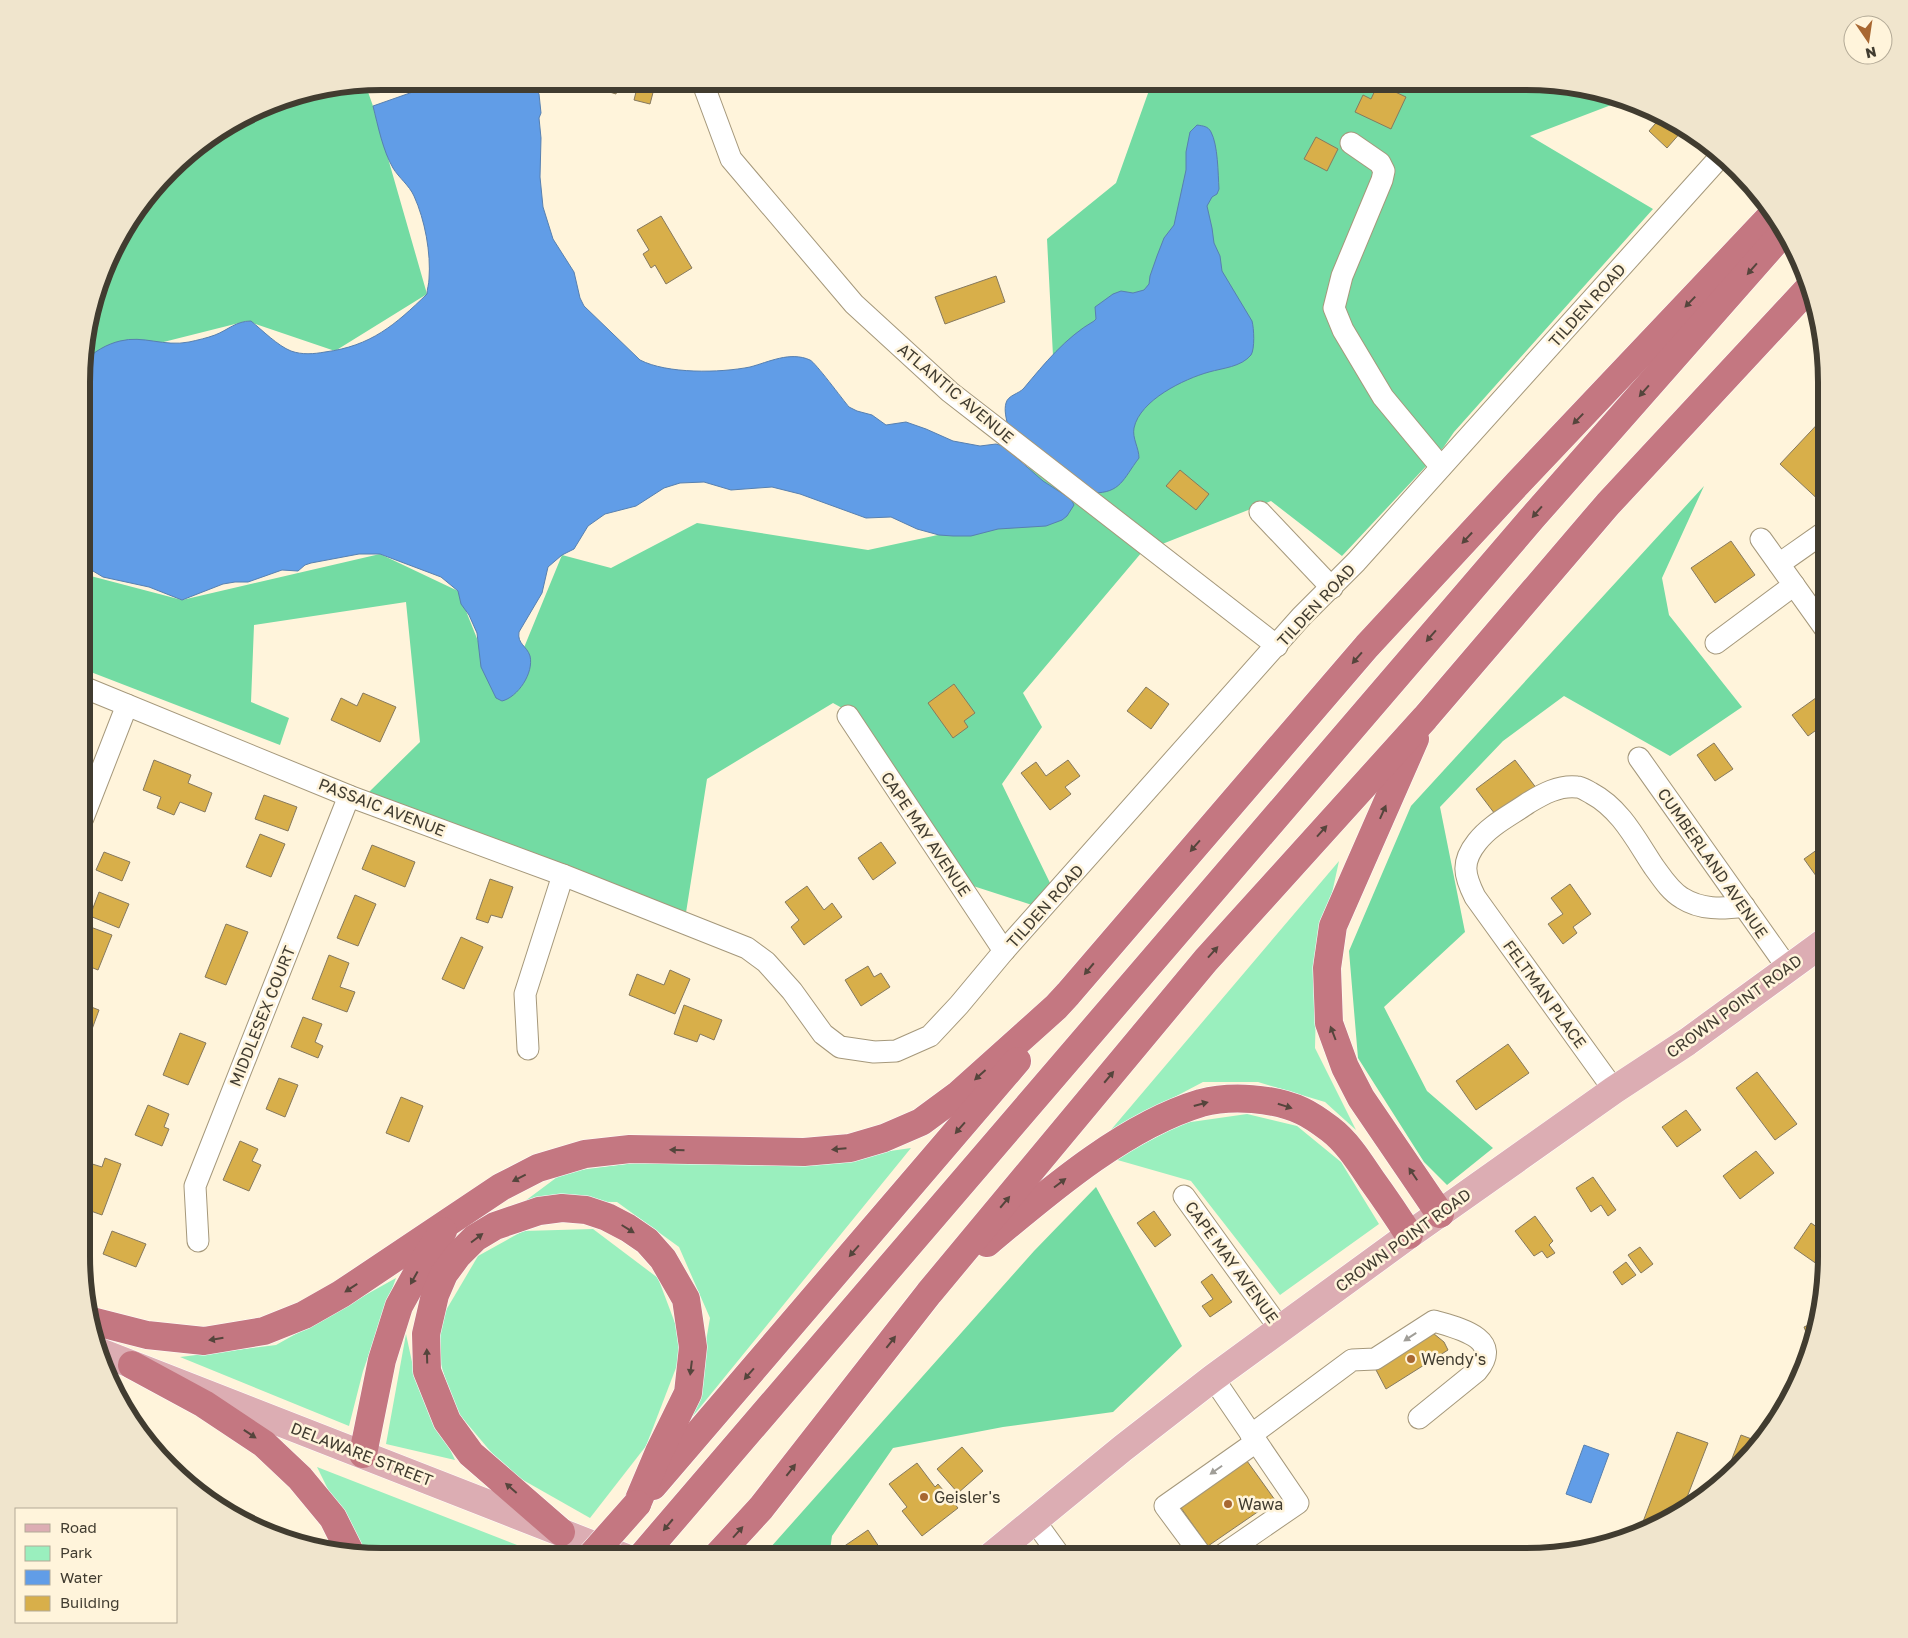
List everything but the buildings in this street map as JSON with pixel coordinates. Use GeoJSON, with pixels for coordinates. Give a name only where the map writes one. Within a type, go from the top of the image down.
{"type":"FeatureCollection","features":[{"type":"Feature","properties":{"kind":"highway"},"geometry":{"type":"LineString","coordinates":[[598,1548],[638,1504],[1018,1060],[1056,1007],[1367,646],[1518,483],[1769,220]]}},
{"type":"Feature","properties":{"kind":"highway"},"geometry":{"type":"LineString","coordinates":[[649,1548],[1533,517],[1780,237]]}},
{"type":"Feature","properties":{"kind":"highway"},"geometry":{"type":"LineString","coordinates":[[724,1548],[760,1508],[929,1293],[1206,960],[1425,718],[1608,504],[1804,293]]}},
{"type":"Feature","properties":{"kind":"highway"},"geometry":{"type":"LineString","coordinates":[[1425,718],[1333,926],[1327,968],[1329,1024],[1345,1067],[1361,1098],[1440,1214]]}},
{"type":"Feature","properties":{"kind":"highway"},"geometry":{"type":"LineString","coordinates":[[98,1323],[147,1335],[204,1341],[264,1331],[304,1315],[341,1294],[501,1187],[530,1172],[585,1154],[630,1149],[804,1152],[850,1148],[884,1138],[921,1122],[960,1094],[1056,1007]]}},
{"type":"Feature","properties":{"kind":"highway"},"geometry":{"type":"LineString","coordinates":[[929,1293],[1052,1189],[1106,1150],[1162,1118],[1202,1103],[1237,1099],[1269,1101],[1302,1111],[1332,1130],[1354,1153],[1409,1235]]}},
{"type":"Feature","properties":{"kind":"highway"},"geometry":{"type":"LineString","coordinates":[[561,1532],[471,1454],[446,1421],[427,1371],[426,1334],[434,1295],[444,1274],[458,1255],[475,1238],[495,1226],[539,1210],[562,1208],[586,1210],[608,1217],[628,1228],[647,1242],[663,1259],[686,1299],[693,1347],[688,1392],[659,1452],[638,1504]]}},
{"type":"Feature","properties":{"kind":"highway"},"geometry":{"type":"LineString","coordinates":[[363,1454],[382,1360],[399,1306],[426,1257],[450,1222]]}},
{"type":"Feature","properties":{"kind":"highway"},"geometry":{"type":"LineString","coordinates":[[132,1365],[204,1404],[264,1444],[300,1478],[333,1518],[347,1546]]}},
{"type":"Feature","properties":{"kind":"main road","name":"CROWN POINT ROAD"},"geometry":{"type":"LineString","coordinates":[[1001,1548],[1123,1448],[1213,1378],[1409,1235],[1614,1090],[1687,1042],[1818,946]]}},
{"type":"Feature","properties":{"kind":"main road","name":"DELAWARE STREET"},"geometry":{"type":"LineString","coordinates":[[107,1355],[601,1548]]}},
{"type":"Feature","properties":{"kind":"street","name":"ATLANTIC AVENUE"},"geometry":{"type":"LineString","coordinates":[[705,90],[731,159],[854,304],[950,392],[1277,646]]}},
{"type":"Feature","properties":{"kind":"street"},"geometry":{"type":"LineString","coordinates":[[1351,143],[1380,163],[1384,171],[1342,276],[1334,308],[1342,330],[1383,398],[1441,467]]}},
{"type":"Feature","properties":{"kind":"street","name":"TILDEN ROAD"},"geometry":{"type":"LineString","coordinates":[[682,923],[747,948],[766,962],[792,991],[823,1034],[840,1047],[874,1052],[896,1051],[930,1036],[959,1006],[1004,951],[1302,617],[1332,588],[1717,160]]}},
{"type":"Feature","properties":{"kind":"street"},"geometry":{"type":"LineString","coordinates":[[1260,512],[1332,588]]}},
{"type":"Feature","properties":{"kind":"street"},"geometry":{"type":"LineString","coordinates":[[1779,564],[1818,537]]}},
{"type":"Feature","properties":{"kind":"street"},"geometry":{"type":"LineString","coordinates":[[1761,539],[1818,619]]}},
{"type":"Feature","properties":{"kind":"street"},"geometry":{"type":"LineString","coordinates":[[1716,642],[1794,585]]}},
{"type":"Feature","properties":{"kind":"street","name":"PASSAIC AVENUE"},"geometry":{"type":"LineString","coordinates":[[90,690],[349,796],[563,875],[682,923]]}},
{"type":"Feature","properties":{"kind":"street"},"geometry":{"type":"LineString","coordinates":[[90,800],[127,705]]}},
{"type":"Feature","properties":{"kind":"street","name":"CAPE MAY AVENUE"},"geometry":{"type":"LineString","coordinates":[[848,716],[1004,951]]}},
{"type":"Feature","properties":{"kind":"street","name":"CUMBERLAND AVENUE"},"geometry":{"type":"LineString","coordinates":[[1639,758],[1787,968]]}},
{"type":"Feature","properties":{"kind":"street","name":"FELTMAN PLACE"},"geometry":{"type":"LineString","coordinates":[[1614,1090],[1475,897],[1468,883],[1464,866],[1470,850],[1483,834],[1540,796],[1558,788],[1579,787],[1599,798],[1619,814],[1665,883],[1681,898],[1702,907],[1724,909],[1744,906]]}},
{"type":"Feature","properties":{"kind":"street","name":"MIDDLESEX COURT"},"geometry":{"type":"LineString","coordinates":[[198,1241],[195,1186],[349,796]]}},
{"type":"Feature","properties":{"kind":"street"},"geometry":{"type":"LineString","coordinates":[[528,1049],[525,994],[563,875]]}},
{"type":"Feature","properties":{"kind":"street","name":"CAPE MAY AVENUE"},"geometry":{"type":"LineString","coordinates":[[1184,1196],[1280,1329]]}},
{"type":"Feature","properties":{"kind":"street"},"geometry":{"type":"LineString","coordinates":[[1422,1310],[1444,1309],[1463,1315],[1485,1325],[1498,1343],[1498,1366],[1468,1388]]}},
{"type":"Feature","properties":{"kind":"street"},"geometry":{"type":"LineString","coordinates":[[1196,1548],[1165,1506],[1352,1360],[1375,1360],[1434,1321],[1478,1337],[1486,1350],[1484,1362],[1477,1371],[1419,1418]]}},
{"type":"Feature","properties":{"kind":"street"},"geometry":{"type":"LineString","coordinates":[[1213,1378],[1298,1503],[1233,1548]]}},
{"type":"Feature","properties":{"kind":"street"},"geometry":{"type":"LineString","coordinates":[[1034,1520],[1054,1548]]}},
{"type":"Feature","properties":{"kind":"green space"},"geometry":{"type":"Polygon","coordinates":[[[1149,90],[1526,90],[1564,92],[1615,104],[1530,136],[1653,209],[1454,432],[1443,448],[1342,556],[1271,501],[1142,552],[1023,693],[1042,727],[1002,784],[1050,883],[1032,905],[967,884],[860,718],[833,703],[707,779],[685,919],[369,792],[420,742],[406,602],[254,625],[251,702],[289,718],[280,745],[90,672],[90,576],[182,600],[380,554],[458,591],[502,701],[562,555],[611,568],[697,523],[868,550],[1073,506],[1015,474],[1039,462],[1005,411],[1053,356],[1047,239],[1116,183],[1149,90]]]}},
{"type":"Feature","properties":{"kind":"green space"},"geometry":{"type":"Polygon","coordinates":[[[367,91],[427,294],[335,351],[247,321],[91,360],[92,344],[100,306],[112,270],[139,220],[175,175],[220,139],[270,112],[306,100],[344,92],[367,91]]]}},
{"type":"Feature","properties":{"kind":"green space"},"geometry":{"type":"Polygon","coordinates":[[[1704,486],[1662,578],[1669,615],[1742,707],[1670,756],[1564,696],[1503,741],[1440,807],[1465,932],[1384,1007],[1427,1091],[1493,1148],[1447,1185],[1424,1162],[1358,1058],[1349,951],[1411,806],[1704,486]]]}},
{"type":"Feature","properties":{"kind":"green space"},"geometry":{"type":"Polygon","coordinates":[[[1339,861],[1317,962],[1315,1048],[1356,1130],[1325,1102],[1258,1082],[1203,1082],[1110,1131],[1339,861]]]}},
{"type":"Feature","properties":{"kind":"green space"},"geometry":{"type":"Polygon","coordinates":[[[1247,1114],[1297,1126],[1341,1162],[1379,1224],[1280,1295],[1191,1181],[1114,1159],[1184,1123],[1247,1114]]]}},
{"type":"Feature","properties":{"kind":"green space"},"geometry":{"type":"Polygon","coordinates":[[[911,1148],[693,1416],[710,1318],[679,1247],[617,1202],[525,1201],[564,1172],[666,1159],[813,1162],[911,1148]]]}},
{"type":"Feature","properties":{"kind":"green space"},"geometry":{"type":"Polygon","coordinates":[[[1096,1187],[1182,1346],[1113,1412],[1003,1427],[893,1448],[832,1536],[830,1548],[770,1548],[1034,1251],[1096,1187]]]}},
{"type":"Feature","properties":{"kind":"green space"},"geometry":{"type":"Polygon","coordinates":[[[593,1229],[658,1278],[684,1347],[646,1446],[590,1518],[507,1471],[454,1408],[432,1334],[478,1256],[523,1231],[593,1229]]]}},
{"type":"Feature","properties":{"kind":"green space"},"geometry":{"type":"Polygon","coordinates":[[[396,1278],[363,1371],[349,1426],[180,1357],[276,1345],[396,1278]]]}},
{"type":"Feature","properties":{"kind":"green space"},"geometry":{"type":"Polygon","coordinates":[[[406,1334],[415,1376],[455,1460],[386,1444],[406,1334]]]}},
{"type":"Feature","properties":{"kind":"green space"},"geometry":{"type":"Polygon","coordinates":[[[317,1467],[525,1548],[382,1548],[356,1547],[317,1467]]]}},
{"type":"Feature","properties":{"kind":"water"},"geometry":{"type":"Polygon","coordinates":[[[418,90],[537,90],[539,94],[541,113],[539,118],[541,138],[540,177],[543,207],[553,239],[574,272],[580,298],[584,306],[640,360],[664,368],[709,371],[750,367],[787,357],[810,360],[849,407],[872,415],[886,425],[906,422],[953,441],[980,446],[996,444],[1003,446],[1043,481],[1071,499],[1074,505],[1062,520],[1046,526],[998,529],[971,536],[953,536],[939,535],[917,529],[891,517],[866,518],[800,494],[772,487],[731,490],[704,482],[680,483],[664,488],[636,506],[605,514],[588,526],[574,549],[562,555],[548,567],[542,593],[519,632],[519,639],[530,656],[530,670],[524,683],[514,695],[502,701],[496,698],[481,667],[477,633],[469,615],[461,604],[458,591],[441,577],[380,554],[359,554],[311,563],[298,571],[282,570],[248,582],[223,584],[182,600],[149,587],[103,577],[90,569],[90,382],[92,355],[105,346],[120,341],[137,339],[171,343],[189,342],[215,335],[246,321],[251,321],[286,349],[299,353],[321,353],[356,345],[369,339],[393,324],[427,294],[429,258],[421,215],[412,192],[395,172],[389,161],[373,106],[418,90]]]}},
{"type":"Feature","properties":{"kind":"water"},"geometry":{"type":"Polygon","coordinates":[[[1197,125],[1205,127],[1211,132],[1215,144],[1219,189],[1207,206],[1222,271],[1252,321],[1254,338],[1252,352],[1242,362],[1199,375],[1176,385],[1154,400],[1145,408],[1134,428],[1139,458],[1116,487],[1093,493],[1008,426],[1005,411],[1006,403],[1009,398],[1024,388],[1065,343],[1096,319],[1095,307],[1113,294],[1121,291],[1133,293],[1144,290],[1149,284],[1150,276],[1164,238],[1174,225],[1186,170],[1186,152],[1190,132],[1197,125]]]}},
{"type":"Feature","properties":{"kind":"water"},"geometry":{"type":"Polygon","coordinates":[[[1584,1445],[1609,1454],[1591,1503],[1566,1494],[1584,1445]]]}},
{"type":"Feature","properties":{"kind":"place","name":"Wendy's"},"geometry":{"type":"Point","coordinates":[1411,1359]}},
{"type":"Feature","properties":{"kind":"place","name":"Geisler's"},"geometry":{"type":"Point","coordinates":[924,1497]}},
{"type":"Feature","properties":{"kind":"place","name":"Wawa"},"geometry":{"type":"Point","coordinates":[1228,1504]}}]}
